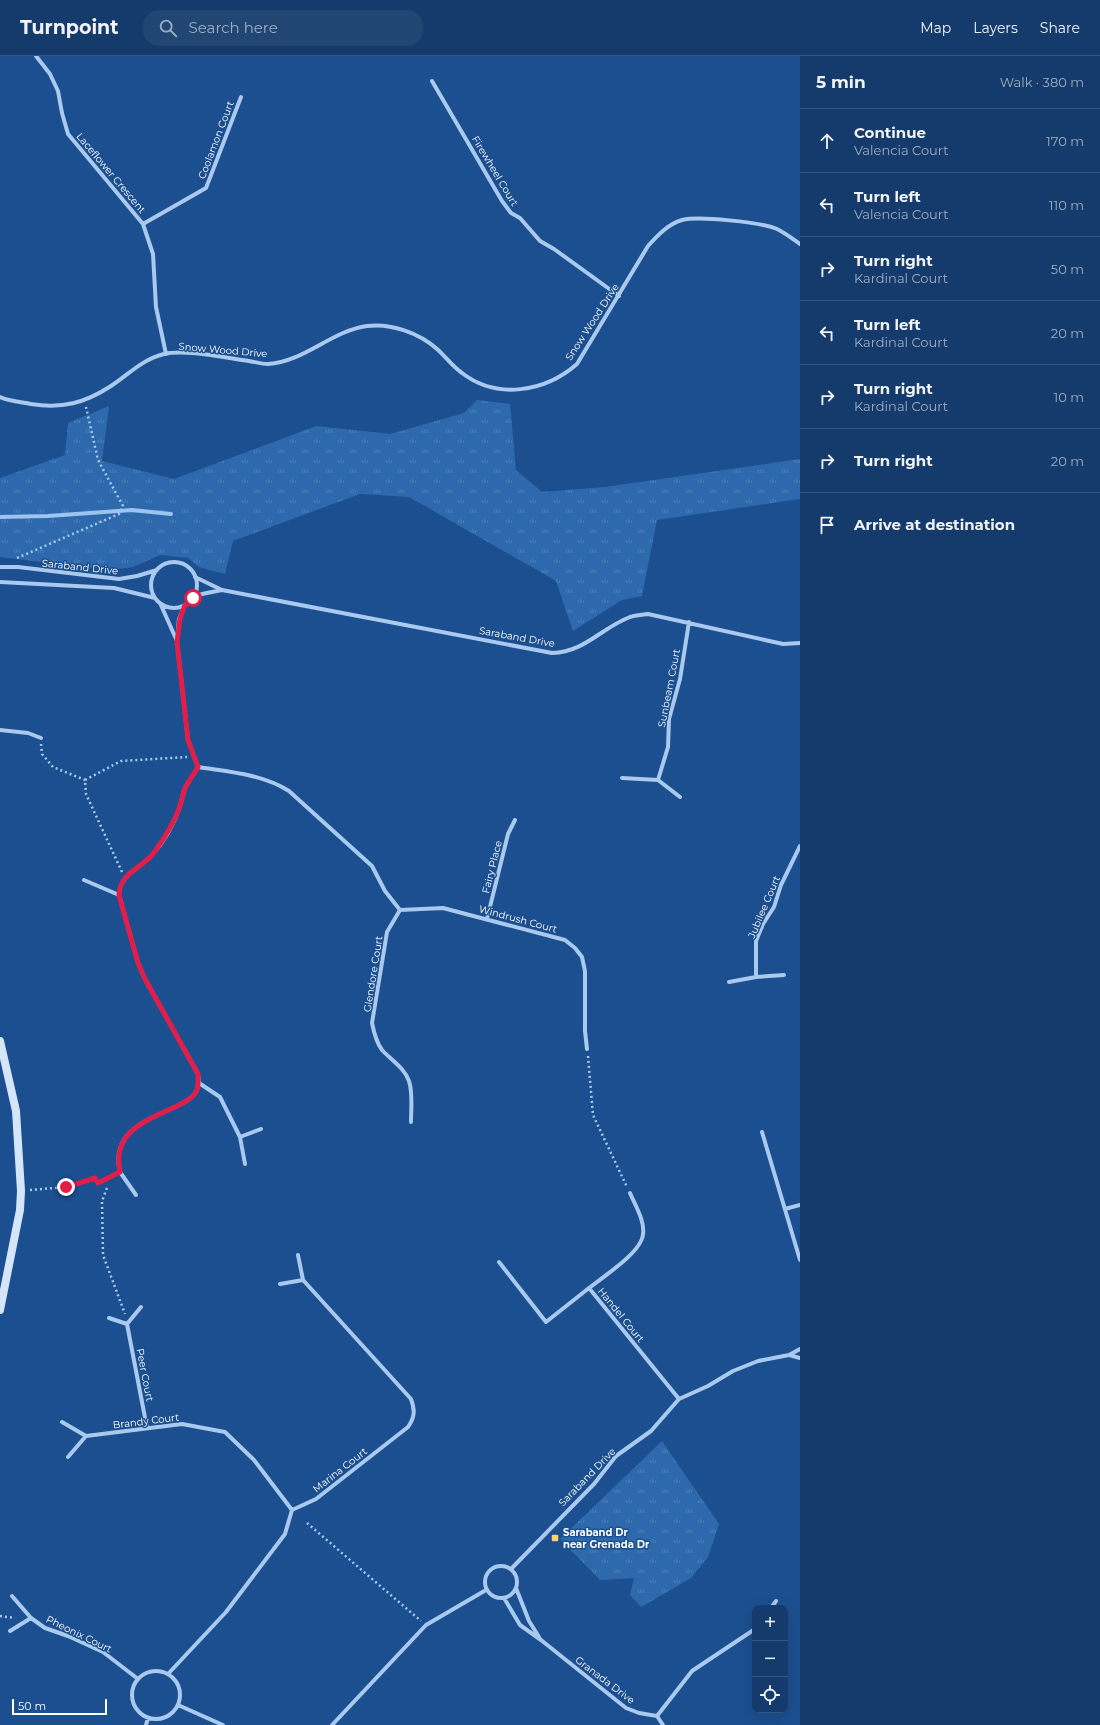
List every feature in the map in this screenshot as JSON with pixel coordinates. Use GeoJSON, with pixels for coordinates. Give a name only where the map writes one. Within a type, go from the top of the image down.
{"type":"FeatureCollection","features":[{"type":"Feature","properties":{"kind":"street","name":"Laceflower Crescent"},"geometry":{"type":"LineString","coordinates":[[36,56],[50,74],[58,91],[68,134],[143,224],[153,254],[156,307],[166,354]]}},
{"type":"Feature","properties":{"kind":"street","name":"Firewheel Court"},"geometry":{"type":"LineString","coordinates":[[432,81],[502,201],[511,213],[520,218],[540,241],[554,249],[619,296]]}},
{"type":"Feature","properties":{"kind":"street","name":"Coolamon Court"},"geometry":{"type":"LineString","coordinates":[[143,224],[206,188],[241,96]]}},
{"type":"Feature","properties":{"kind":"street","name":"Snow Wood Drive"},"geometry":{"type":"LineString","coordinates":[[0,397],[42,406],[64,406],[85,401],[111,386],[134,367],[150,359],[166,354],[187,354],[268,364],[299,355],[332,337],[349,330],[368,326],[388,327],[408,332],[423,339],[437,349],[450,364],[477,383],[496,389],[520,390],[550,382],[565,374],[577,364],[648,246],[657,235],[669,226],[682,220],[696,219],[757,225],[776,229],[800,244]]}},
{"type":"Feature","properties":{"kind":"street"},"geometry":{"type":"LineString","coordinates":[[160,603],[172,608],[185,605],[193,598],[196,591],[195,577],[191,570],[178,563],[163,565],[157,570],[151,584],[155,598],[160,603],[177,642]]}},
{"type":"Feature","properties":{"kind":"street","name":"Saraband Drive"},"geometry":{"type":"LineString","coordinates":[[0,567],[18,567],[119,580],[157,570]]}},
{"type":"Feature","properties":{"kind":"street","name":"Saraband Drive"},"geometry":{"type":"LineString","coordinates":[[195,577],[222,590],[552,653],[565,653],[578,648],[616,623],[632,616],[648,614],[783,644],[800,644]]}},
{"type":"Feature","properties":{"kind":"street","name":"Saraband Drive"},"geometry":{"type":"LineString","coordinates":[[0,582],[114,588],[155,598]]}},
{"type":"Feature","properties":{"kind":"street","name":"Saraband Drive"},"geometry":{"type":"LineString","coordinates":[[193,598],[202,594],[222,590]]}},
{"type":"Feature","properties":{"kind":"street"},"geometry":{"type":"LineString","coordinates":[[136,1195],[120,1172],[118,1151],[124,1137],[134,1128],[188,1100],[196,1093],[199,1084],[198,1074],[145,979],[138,963],[119,895],[120,886],[125,878],[150,857],[172,825],[181,805],[185,788],[198,767],[188,740],[177,642],[180,619],[185,605]]}},
{"type":"Feature","properties":{"kind":"street","name":"Sunbeam Court"},"geometry":{"type":"LineString","coordinates":[[658,780],[668,747],[669,719],[680,679],[689,622]]}},
{"type":"Feature","properties":{"kind":"street"},"geometry":{"type":"LineString","coordinates":[[0,730],[28,733],[41,738]]}},
{"type":"Feature","properties":{"kind":"street"},"geometry":{"type":"LineString","coordinates":[[198,767],[264,778],[290,790],[372,866],[385,891],[400,910]]}},
{"type":"Feature","properties":{"kind":"street"},"geometry":{"type":"LineString","coordinates":[[622,778],[658,780],[680,797]]}},
{"type":"Feature","properties":{"kind":"street","name":"Fairy Place"},"geometry":{"type":"LineString","coordinates":[[487,919],[508,834],[515,820]]}},
{"type":"Feature","properties":{"kind":"street","name":"Jubilee Court"},"geometry":{"type":"LineString","coordinates":[[756,977],[756,941],[763,924],[774,907],[781,885],[800,846]]}},
{"type":"Feature","properties":{"kind":"street"},"geometry":{"type":"LineString","coordinates":[[84,880],[119,895]]}},
{"type":"Feature","properties":{"kind":"street","name":"Windrush Court"},"geometry":{"type":"LineString","coordinates":[[400,910],[443,908],[565,940],[575,948],[582,957],[585,971],[585,1031],[587,1049]]}},
{"type":"Feature","properties":{"kind":"street","name":"Glendore Court"},"geometry":{"type":"LineString","coordinates":[[400,910],[387,932],[372,1023],[375,1038],[382,1049],[403,1070],[409,1080],[411,1092],[411,1122]]}},
{"type":"Feature","properties":{"kind":"street"},"geometry":{"type":"LineString","coordinates":[[728,982],[756,977],[784,975]]}},
{"type":"Feature","properties":{"kind":"street"},"geometry":{"type":"LineString","coordinates":[[0,1041],[16,1110],[21,1191],[20,1210],[0,1310]]}},
{"type":"Feature","properties":{"kind":"street"},"geometry":{"type":"LineString","coordinates":[[199,1084],[220,1097],[240,1137],[245,1164]]}},
{"type":"Feature","properties":{"kind":"street"},"geometry":{"type":"LineString","coordinates":[[240,1137],[261,1129]]}},
{"type":"Feature","properties":{"kind":"street"},"geometry":{"type":"LineString","coordinates":[[762,1132],[800,1260]]}},
{"type":"Feature","properties":{"kind":"street"},"geometry":{"type":"LineString","coordinates":[[98,1183],[120,1172]]}},
{"type":"Feature","properties":{"kind":"street"},"geometry":{"type":"LineString","coordinates":[[590,1288],[633,1253],[640,1245],[644,1234],[642,1222],[630,1193]]}},
{"type":"Feature","properties":{"kind":"street"},"geometry":{"type":"LineString","coordinates":[[785,1209],[800,1205]]}},
{"type":"Feature","properties":{"kind":"street"},"geometry":{"type":"LineString","coordinates":[[280,1284],[303,1280],[298,1255]]}},
{"type":"Feature","properties":{"kind":"street","name":"Handel Court"},"geometry":{"type":"LineString","coordinates":[[499,1262],[546,1322],[590,1288],[679,1399]]}},
{"type":"Feature","properties":{"kind":"street","name":"Marina Court"},"geometry":{"type":"LineString","coordinates":[[292,1510],[316,1499],[408,1427],[414,1414],[411,1399],[303,1280]]}},
{"type":"Feature","properties":{"kind":"street"},"geometry":{"type":"LineString","coordinates":[[109,1318],[127,1324],[141,1307]]}},
{"type":"Feature","properties":{"kind":"street","name":"Peer Court"},"geometry":{"type":"LineString","coordinates":[[127,1324],[147,1428]]}},
{"type":"Feature","properties":{"kind":"street","name":"Saraband Drive"},"geometry":{"type":"LineString","coordinates":[[511,1569],[594,1484],[616,1456],[651,1431],[679,1399],[708,1386],[733,1371],[758,1361],[789,1355],[800,1349]]}},
{"type":"Feature","properties":{"kind":"street","name":"Saraband Drive"},"geometry":{"type":"LineString","coordinates":[[789,1355],[800,1358]]}},
{"type":"Feature","properties":{"kind":"street"},"geometry":{"type":"LineString","coordinates":[[62,1422],[86,1436],[68,1457]]}},
{"type":"Feature","properties":{"kind":"street","name":"Brandy Court"},"geometry":{"type":"LineString","coordinates":[[86,1436],[182,1424],[225,1432],[254,1460],[292,1510]]}},
{"type":"Feature","properties":{"kind":"street"},"geometry":{"type":"LineString","coordinates":[[168,1674],[226,1612],[285,1534],[292,1510]]}},
{"type":"Feature","properties":{"kind":"street"},"geometry":{"type":"LineString","coordinates":[[499,1565],[511,1569],[517,1578],[516,1588],[511,1595],[504,1598],[494,1597],[486,1590],[484,1577],[492,1568],[499,1565]]}},
{"type":"Feature","properties":{"kind":"street","name":"Granada Drive"},"geometry":{"type":"LineString","coordinates":[[516,1588],[529,1621],[541,1640]]}},
{"type":"Feature","properties":{"kind":"street"},"geometry":{"type":"LineString","coordinates":[[332,1725],[426,1625],[486,1590]]}},
{"type":"Feature","properties":{"kind":"street","name":"Pheonix Court"},"geometry":{"type":"LineString","coordinates":[[12,1596],[31,1618],[45,1628],[68,1636],[103,1652],[138,1679]]}},
{"type":"Feature","properties":{"kind":"street","name":"Granada Drive"},"geometry":{"type":"LineString","coordinates":[[504,1598],[520,1625],[626,1708],[638,1714],[657,1716]]}},
{"type":"Feature","properties":{"kind":"street"},"geometry":{"type":"LineString","coordinates":[[773,1605],[776,1601]]}},
{"type":"Feature","properties":{"kind":"street","name":"Pheonix Court"},"geometry":{"type":"LineString","coordinates":[[10,1631],[31,1618]]}},
{"type":"Feature","properties":{"kind":"street"},"geometry":{"type":"LineString","coordinates":[[663,1725],[657,1716],[692,1671],[752,1631]]}},
{"type":"Feature","properties":{"kind":"street"},"geometry":{"type":"LineString","coordinates":[[152,1671],[168,1674],[179,1687],[180,1695],[178,1705],[173,1712],[166,1717],[153,1719],[140,1713],[135,1707],[132,1695],[133,1686],[138,1679],[152,1671]]}},
{"type":"Feature","properties":{"kind":"street"},"geometry":{"type":"LineString","coordinates":[[178,1705],[223,1725]]}},
{"type":"Feature","properties":{"kind":"street"},"geometry":{"type":"LineString","coordinates":[[146,1725],[148,1718]]}},
{"type":"Feature","properties":{"kind":"path"},"geometry":{"type":"LineString","coordinates":[[17,558],[119,514],[123,506],[98,460],[85,401]]}},
{"type":"Feature","properties":{"kind":"path"},"geometry":{"type":"LineString","coordinates":[[41,738],[42,754],[53,767],[85,780],[121,761],[195,757]]}},
{"type":"Feature","properties":{"kind":"path"},"geometry":{"type":"LineString","coordinates":[[85,780],[86,794],[125,878]]}},
{"type":"Feature","properties":{"kind":"path"},"geometry":{"type":"LineString","coordinates":[[587,1049],[593,1115],[630,1193]]}},
{"type":"Feature","properties":{"kind":"path"},"geometry":{"type":"LineString","coordinates":[[30,1190],[66,1187],[95,1178],[98,1183]]}},
{"type":"Feature","properties":{"kind":"path"},"geometry":{"type":"LineString","coordinates":[[104,1180],[107,1186],[102,1201],[103,1255],[124,1307],[127,1324]]}},
{"type":"Feature","properties":{"kind":"path"},"geometry":{"type":"LineString","coordinates":[[307,1523],[426,1625]]}},
{"type":"Feature","properties":{"kind":"green space"},"geometry":{"type":"Polygon","coordinates":[[[477,400],[510,404],[516,470],[542,492],[605,487],[800,459],[800,499],[657,520],[642,596],[622,600],[573,631],[556,581],[409,497],[360,494],[233,541],[225,574],[199,567],[188,558],[160,555],[133,567],[109,570],[0,557],[0,478],[65,455],[68,423],[109,406],[102,461],[174,479],[316,426],[390,434],[464,413],[477,400]]]}},
{"type":"Feature","properties":{"kind":"green space"},"geometry":{"type":"Polygon","coordinates":[[[662,1441],[719,1524],[708,1557],[691,1578],[641,1607],[630,1595],[634,1578],[600,1580],[560,1539],[662,1441]]]}},
{"type":"Feature","properties":{"kind":"waterway"},"geometry":{"type":"LineString","coordinates":[[0,517],[48,516],[132,510],[171,514]]}},
{"type":"Feature","properties":{"kind":"place","name":"Saraband Dr near Grenada Dr"},"geometry":{"type":"Point","coordinates":[555,1538]}},
{"type":"Feature","properties":{"kind":"route"},"geometry":{"type":"LineString","coordinates":[[66,1187],[95,1178],[98,1183],[120,1172],[118,1151],[124,1137],[134,1128],[188,1100],[196,1093],[199,1084],[198,1074],[145,979],[138,963],[119,895],[120,886],[125,878],[150,857],[172,825],[181,805],[185,788],[198,767],[188,740],[177,642],[180,619],[185,605],[193,598]]}}]}
